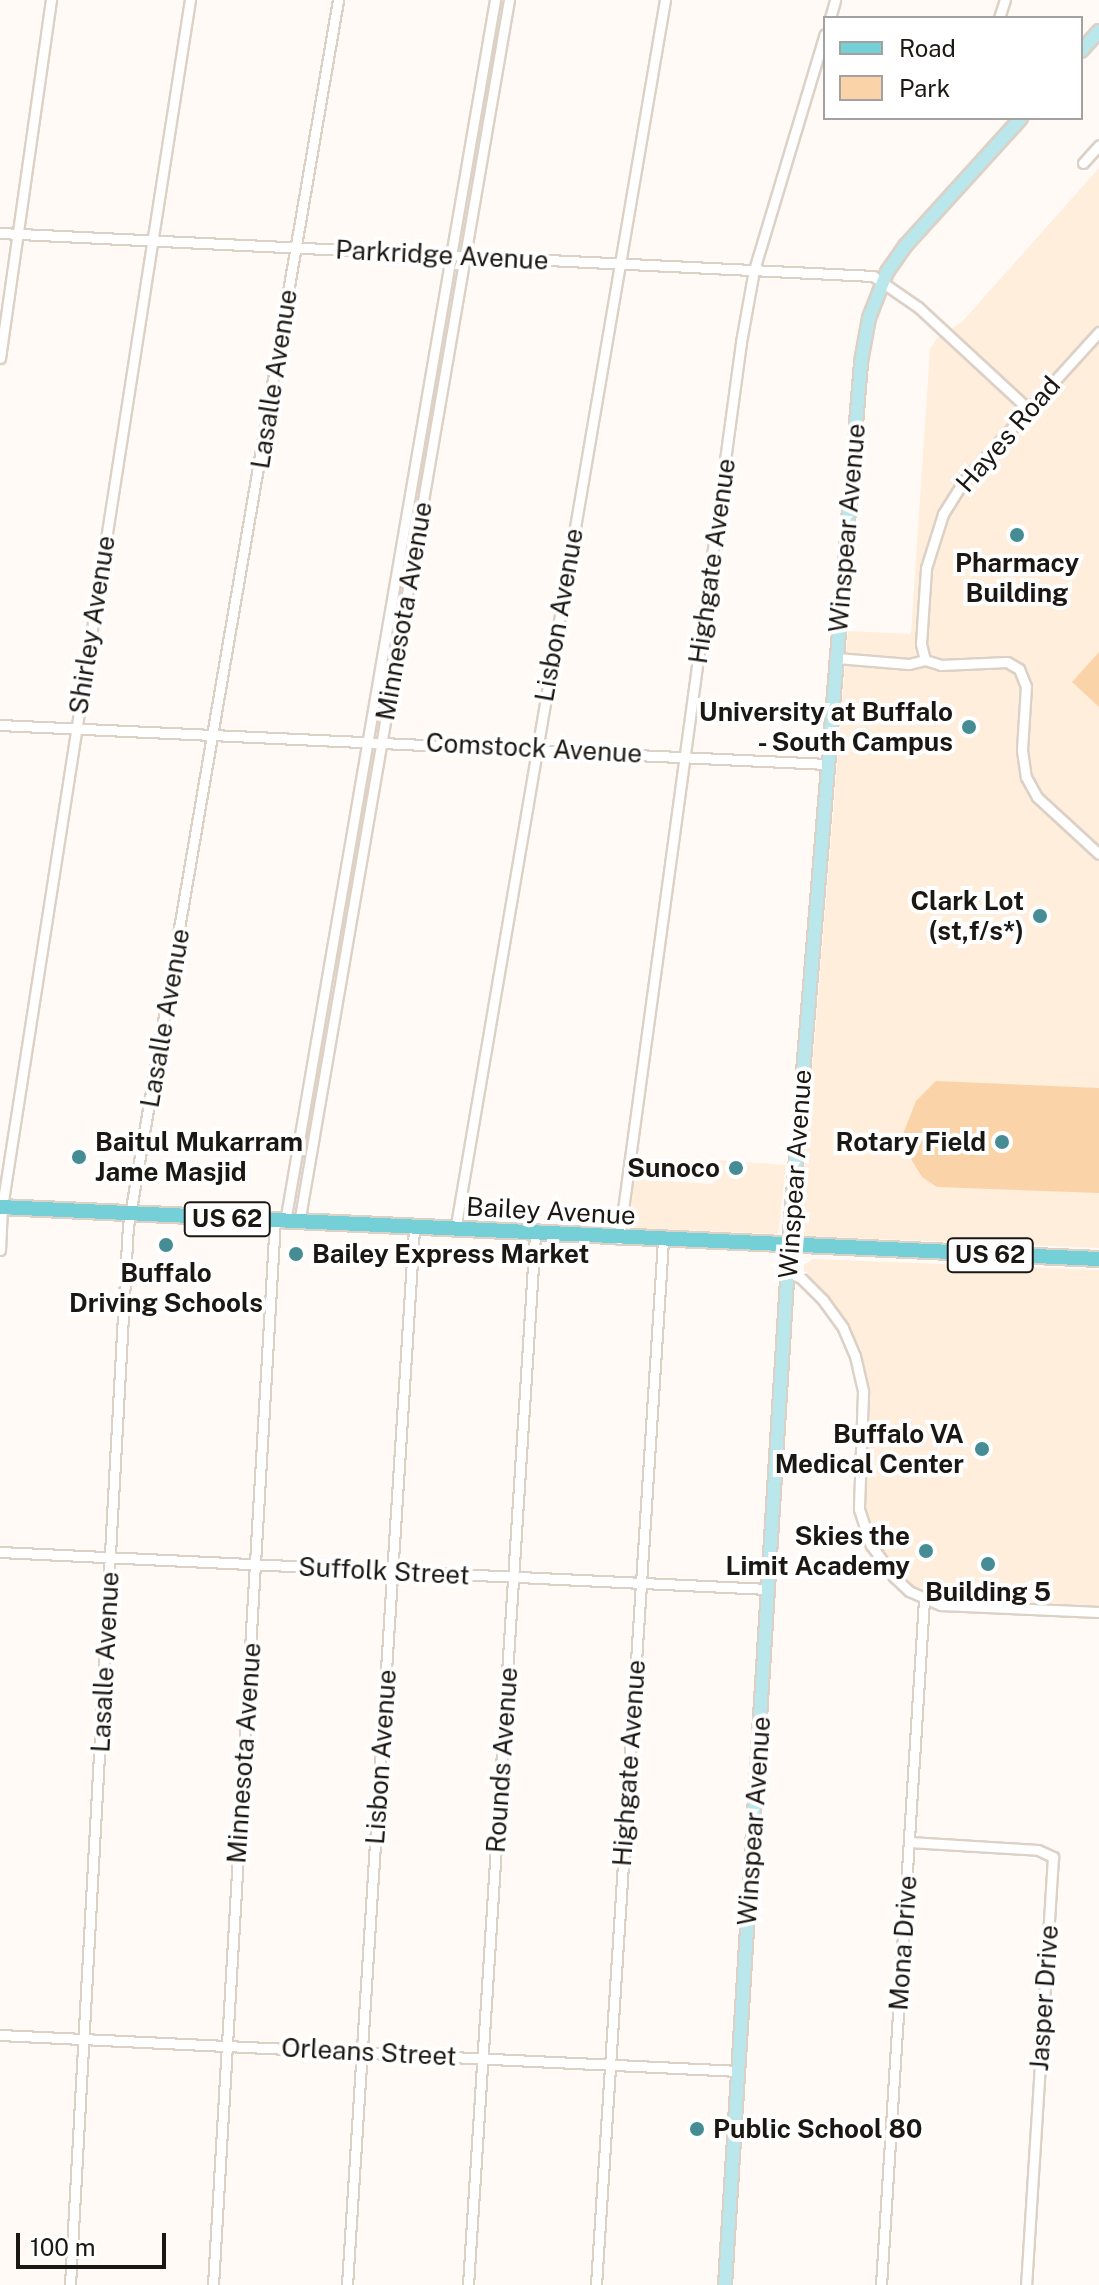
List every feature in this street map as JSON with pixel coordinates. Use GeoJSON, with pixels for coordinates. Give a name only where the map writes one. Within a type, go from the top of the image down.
{"type":"FeatureCollection","features":[{"type":"Feature","properties":{"kind":"main road","name":"Bailey Avenue"},"geometry":{"type":"LineString","coordinates":[[1,1207],[619,1239],[1099,1259]]}},
{"type":"Feature","properties":{"kind":"street"},"geometry":{"type":"LineString","coordinates":[[0,358],[51,0]]}},
{"type":"Feature","properties":{"kind":"street","name":"Shirley Avenue"},"geometry":{"type":"LineString","coordinates":[[0,1250],[1,1207],[190,0]]}},
{"type":"Feature","properties":{"kind":"street","name":"Lasalle Avenue"},"geometry":{"type":"LineString","coordinates":[[70,2285],[131,1214],[338,0]]}},
{"type":"Feature","properties":{"kind":"street","name":"Minnesota Avenue"},"geometry":{"type":"LineString","coordinates":[[213,2285],[256,1565],[286,1222],[495,0]]}},
{"type":"Feature","properties":{"kind":"street","name":"Minnesota Avenue"},"geometry":{"type":"LineString","coordinates":[[286,1222],[342,982],[509,0]]}},
{"type":"Feature","properties":{"kind":"street","name":"Lisbon Avenue"},"geometry":{"type":"LineString","coordinates":[[455,1231],[665,0]]}},
{"type":"Feature","properties":{"kind":"street"},"geometry":{"type":"LineString","coordinates":[[492,18],[506,20]]}},
{"type":"Feature","properties":{"kind":"street"},"geometry":{"type":"LineString","coordinates":[[1083,49],[1099,31]]}},
{"type":"Feature","properties":{"kind":"street","name":"Highgate Avenue"},"geometry":{"type":"LineString","coordinates":[[619,1239],[741,342],[754,270],[823,41]]}},
{"type":"Feature","properties":{"kind":"street","name":"Winspear Avenue"},"geometry":{"type":"LineString","coordinates":[[725,2285],[787,1272],[861,362],[869,318],[883,280],[906,245],[1019,120]]}},
{"type":"Feature","properties":{"kind":"street"},"geometry":{"type":"LineString","coordinates":[[1083,163],[1099,145]]}},
{"type":"Feature","properties":{"kind":"street","name":"Parkridge Avenue"},"geometry":{"type":"LineString","coordinates":[[0,233],[873,276],[883,280]]}},
{"type":"Feature","properties":{"kind":"street"},"geometry":{"type":"LineString","coordinates":[[883,280],[1028,409]]}},
{"type":"Feature","properties":{"kind":"street","name":"Hayes Road"},"geometry":{"type":"LineString","coordinates":[[925,660],[921,644],[926,568],[938,525],[962,483],[1099,332]]}},
{"type":"Feature","properties":{"kind":"street"},"geometry":{"type":"LineString","coordinates":[[409,498],[423,501]]}},
{"type":"Feature","properties":{"kind":"street"},"geometry":{"type":"LineString","coordinates":[[837,658],[909,664],[925,660],[941,665],[1007,662],[1019,669],[1026,686],[1022,750],[1026,777],[1037,797],[1099,854]]}},
{"type":"Feature","properties":{"kind":"street","name":"Comstock Avenue"},"geometry":{"type":"LineString","coordinates":[[0,725],[368,739],[828,764]]}},
{"type":"Feature","properties":{"kind":"street"},"geometry":{"type":"LineString","coordinates":[[326,979],[342,982]]}},
{"type":"Feature","properties":{"kind":"street","name":"Lisbon Avenue"},"geometry":{"type":"LineString","coordinates":[[347,2285],[414,1228]]}},
{"type":"Feature","properties":{"kind":"street","name":"Rounds Avenue"},"geometry":{"type":"LineString","coordinates":[[468,2285],[535,1234]]}},
{"type":"Feature","properties":{"kind":"street","name":"Highgate Avenue"},"geometry":{"type":"LineString","coordinates":[[596,2285],[663,1241]]}},
{"type":"Feature","properties":{"kind":"street"},"geometry":{"type":"LineString","coordinates":[[787,1272],[817,1293],[849,1341],[863,1392],[858,1487],[864,1530],[887,1569],[909,1591],[924,1600],[978,1609],[1099,1612]]}},
{"type":"Feature","properties":{"kind":"street","name":"Suffolk Street"},"geometry":{"type":"LineString","coordinates":[[0,1552],[768,1589]]}},
{"type":"Feature","properties":{"kind":"street","name":"Mona Drive"},"geometry":{"type":"LineString","coordinates":[[881,2285],[924,1600]]}},
{"type":"Feature","properties":{"kind":"street","name":"Jasper Drive"},"geometry":{"type":"LineString","coordinates":[[909,1842],[1038,1850],[1053,1857],[1026,2285]]}},
{"type":"Feature","properties":{"kind":"street","name":"Orleans Street"},"geometry":{"type":"LineString","coordinates":[[0,2035],[738,2071]]}},
{"type":"Feature","properties":{"kind":"shaded area","name":"University at Buffalo - South Campus"},"geometry":{"type":"Polygon","coordinates":[[[1099,168],[1099,1248],[804,1236],[799,1231],[848,631],[911,634],[930,349],[937,338],[962,322],[1099,168]]]}},
{"type":"Feature","properties":{"kind":"shaded area"},"geometry":{"type":"Polygon","coordinates":[[[716,1160],[786,1165],[778,1234],[635,1228],[629,1225],[634,1179],[713,1184],[716,1160]]]}},
{"type":"Feature","properties":{"kind":"shaded area","name":"Buffalo VA Medical Center"},"geometry":{"type":"Polygon","coordinates":[[[813,1259],[1099,1270],[1099,1606],[936,1597],[911,1584],[891,1565],[877,1545],[864,1504],[868,1389],[861,1358],[837,1309],[804,1274],[804,1265],[813,1259]]]}},
{"type":"Feature","properties":{"kind":"green space"},"geometry":{"type":"Polygon","coordinates":[[[497,25],[499,27],[461,237],[459,234],[497,25]]]}},
{"type":"Feature","properties":{"kind":"green space"},"geometry":{"type":"Polygon","coordinates":[[[455,273],[420,491],[417,493],[453,275],[455,273]]]}},
{"type":"Feature","properties":{"kind":"green space"},"geometry":{"type":"Polygon","coordinates":[[[415,507],[380,725],[377,726],[413,509],[415,507]]]}},
{"type":"Feature","properties":{"kind":"green space"},"geometry":{"type":"Polygon","coordinates":[[[1099,652],[1099,707],[1072,682],[1099,652]]]}},
{"type":"Feature","properties":{"kind":"green space"},"geometry":{"type":"Polygon","coordinates":[[[373,756],[337,972],[335,974],[370,757],[373,756]]]}},
{"type":"Feature","properties":{"kind":"green space"},"geometry":{"type":"Polygon","coordinates":[[[333,989],[306,1158],[304,1159],[302,1157],[333,989]]]}},
{"type":"Feature","properties":{"kind":"green space","name":"Rotary Field"},"geometry":{"type":"Polygon","coordinates":[[[936,1081],[1099,1088],[1099,1193],[937,1187],[922,1177],[906,1151],[903,1134],[916,1101],[936,1081]]]}},
{"type":"Feature","properties":{"kind":"place","name":"Pharmacy Building"},"geometry":{"type":"Point","coordinates":[1017,535]}},
{"type":"Feature","properties":{"kind":"place","name":"University at Buffalo - South Campus"},"geometry":{"type":"Point","coordinates":[969,727]}},
{"type":"Feature","properties":{"kind":"place","name":"Clark Lot (st,f/s*)"},"geometry":{"type":"Point","coordinates":[1040,916]}},
{"type":"Feature","properties":{"kind":"place","name":"Rotary Field"},"geometry":{"type":"Point","coordinates":[1002,1142]}},
{"type":"Feature","properties":{"kind":"place","name":"Baitul Mukarram Jame Masjid"},"geometry":{"type":"Point","coordinates":[79,1157]}},
{"type":"Feature","properties":{"kind":"place","name":"Sunoco"},"geometry":{"type":"Point","coordinates":[736,1168]}},
{"type":"Feature","properties":{"kind":"place","name":"Buffalo Driving Schools"},"geometry":{"type":"Point","coordinates":[166,1245]}},
{"type":"Feature","properties":{"kind":"place","name":"Bailey Express Market"},"geometry":{"type":"Point","coordinates":[296,1254]}},
{"type":"Feature","properties":{"kind":"place","name":"Buffalo VA Medical Center"},"geometry":{"type":"Point","coordinates":[982,1449]}},
{"type":"Feature","properties":{"kind":"place","name":"Skies the Limit Academy"},"geometry":{"type":"Point","coordinates":[926,1551]}},
{"type":"Feature","properties":{"kind":"place","name":"Building 5"},"geometry":{"type":"Point","coordinates":[988,1564]}},
{"type":"Feature","properties":{"kind":"place","name":"Public School 80"},"geometry":{"type":"Point","coordinates":[697,2129]}}]}
